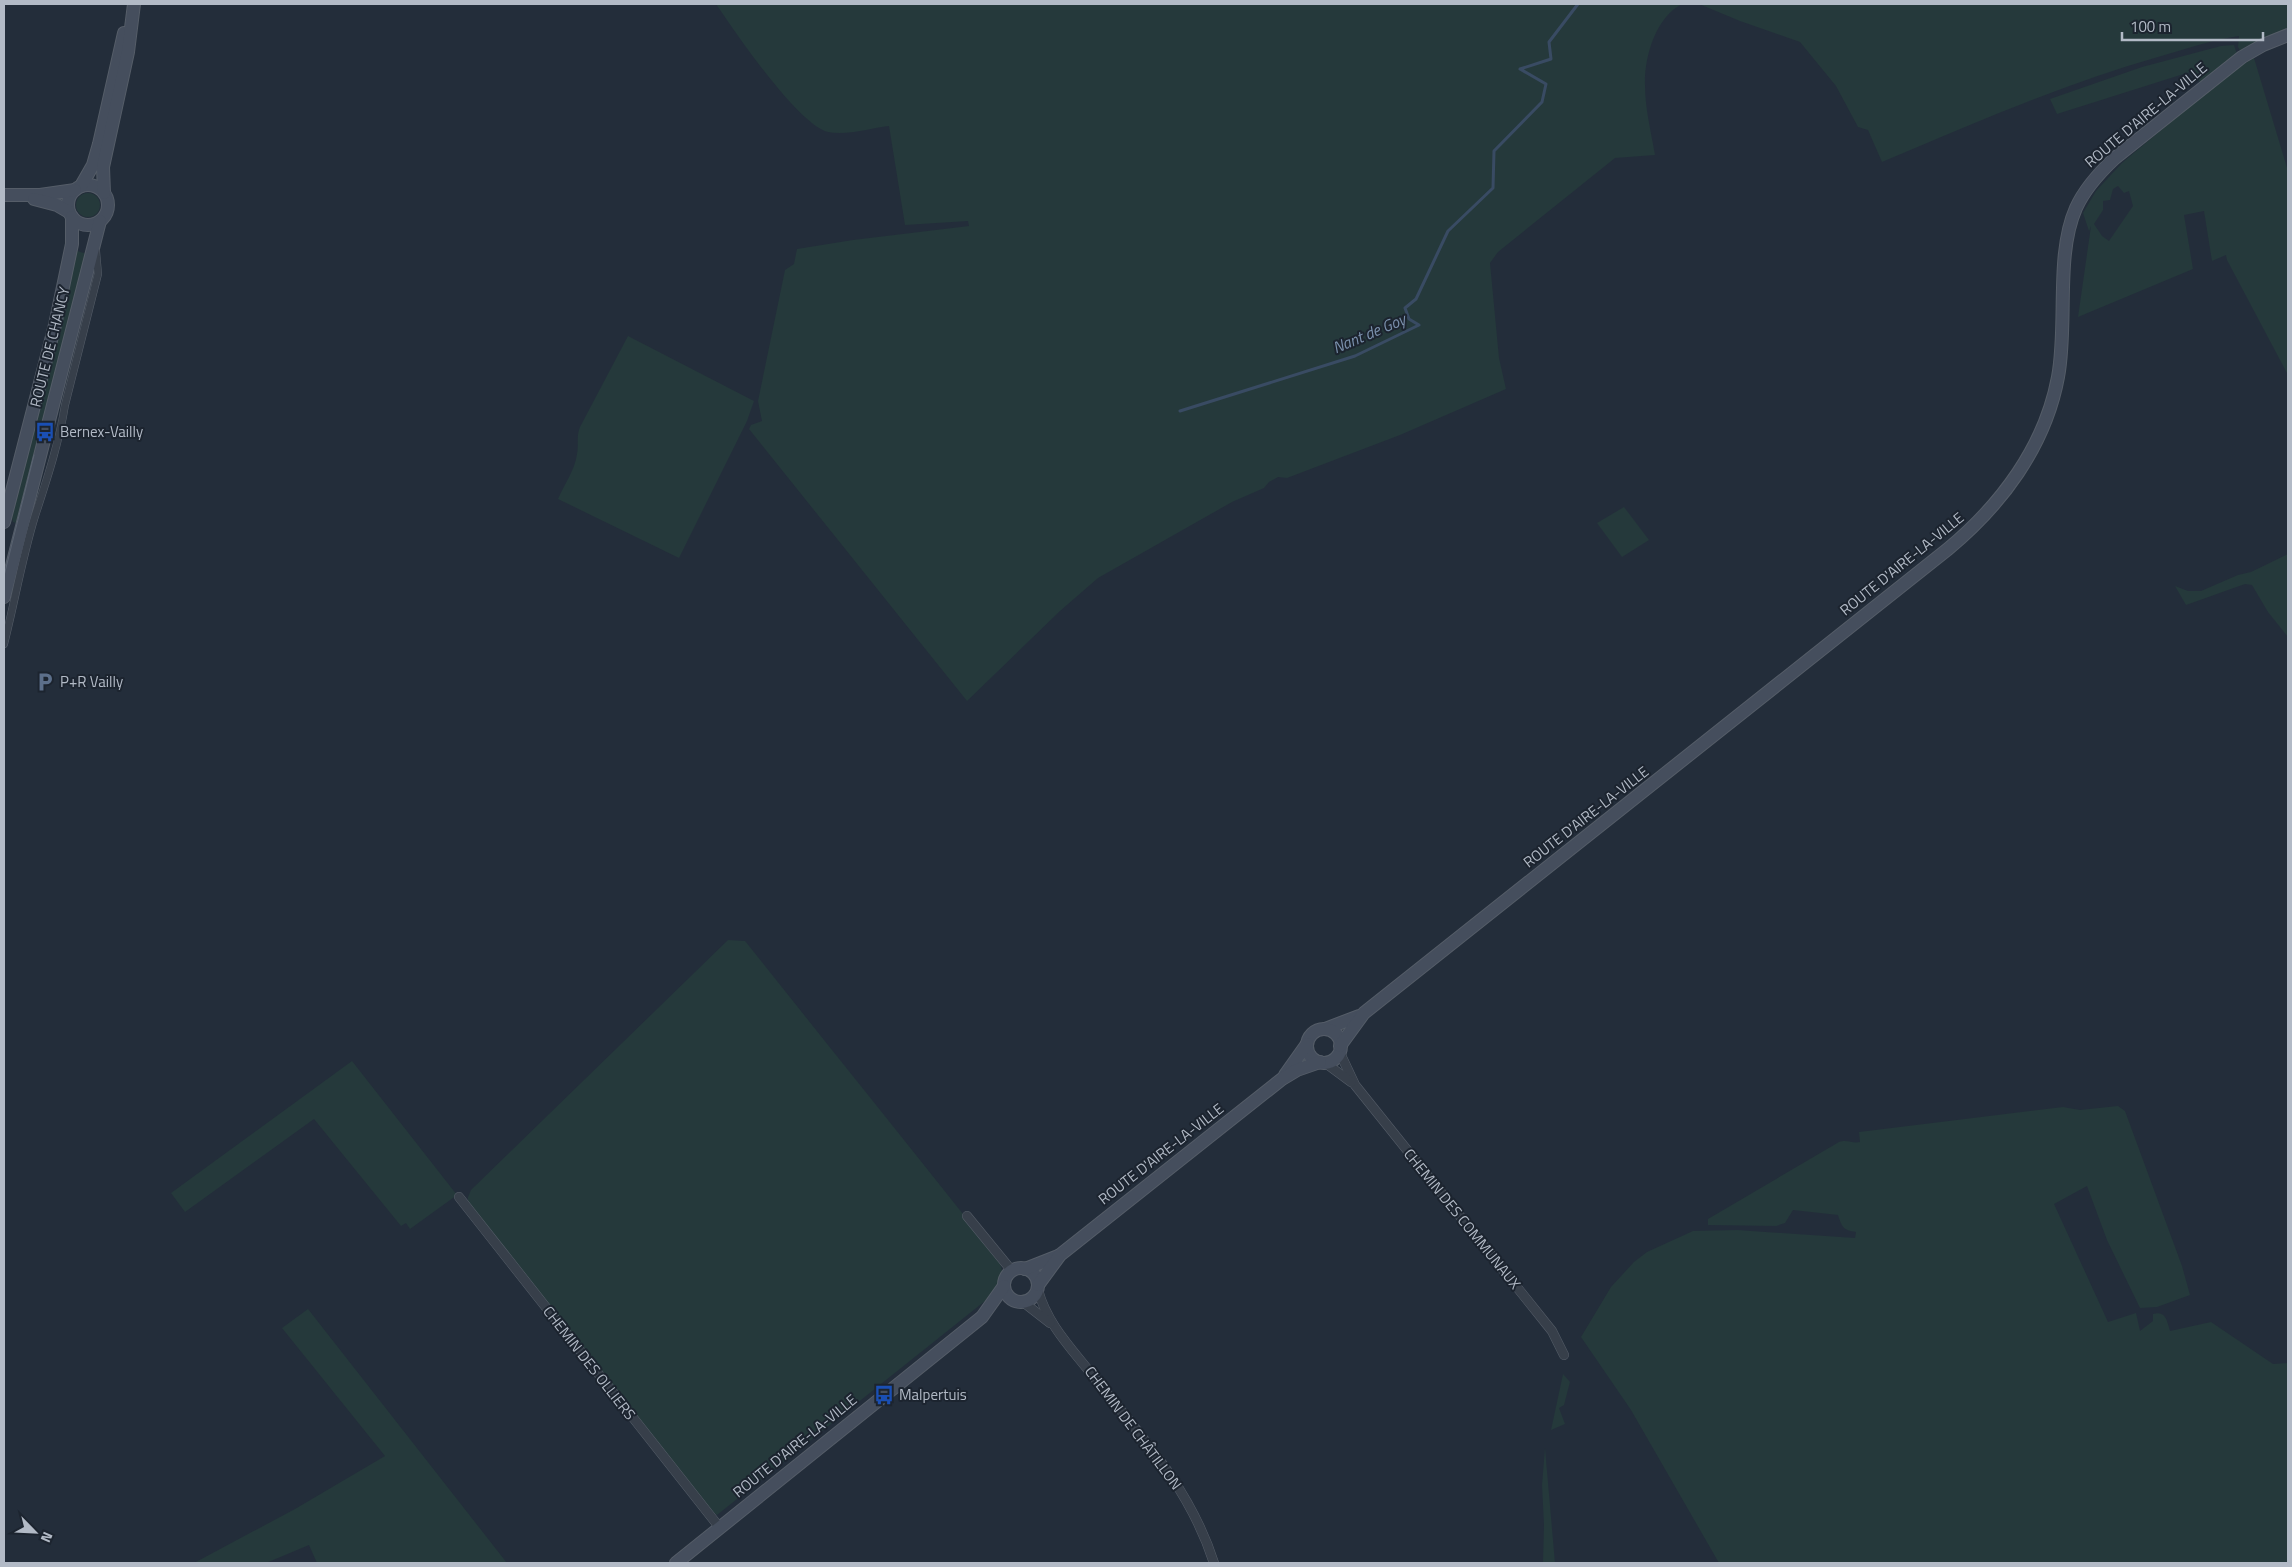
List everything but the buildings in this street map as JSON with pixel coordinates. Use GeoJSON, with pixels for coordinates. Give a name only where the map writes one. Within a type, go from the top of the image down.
{"type":"FeatureCollection","features":[{"type":"Feature","properties":{"kind":"main road"},"geometry":{"type":"LineString","coordinates":[[71,215],[69,202],[90,172],[98,149],[119,51],[133,8]]}},
{"type":"Feature","properties":{"kind":"main road"},"geometry":{"type":"LineString","coordinates":[[22,195],[57,206],[87,224],[100,221],[108,209],[108,202],[104,193],[103,167],[126,62],[133,8]]}},
{"type":"Feature","properties":{"kind":"main road","name":"ROUTE D'AIRE-LA-VILLE"},"geometry":{"type":"LineString","coordinates":[[1325,1029],[1364,1013],[1940,555],[1992,508],[2028,456],[2051,406],[2058,378],[2064,334],[2067,238],[2072,218],[2083,195],[2101,171],[2115,158],[2230,66],[2263,45],[2288,35]]}},
{"type":"Feature","properties":{"kind":"main road"},"geometry":{"type":"LineString","coordinates":[[4,195],[58,194],[93,186],[104,193]]}},
{"type":"Feature","properties":{"kind":"main road","name":"ROUTE DE CHANCY"},"geometry":{"type":"LineString","coordinates":[[4,522],[55,325],[72,244],[71,215]]}},
{"type":"Feature","properties":{"kind":"main road","name":"ROUTE DE CHANCY"},"geometry":{"type":"LineString","coordinates":[[4,597],[100,221]]}},
{"type":"Feature","properties":{"kind":"main road","name":"ROUTE D'AIRE-LA-VILLE"},"geometry":{"type":"LineString","coordinates":[[1340,1048],[1364,1013]]}},
{"type":"Feature","properties":{"kind":"main road"},"geometry":{"type":"LineString","coordinates":[[1325,1029],[1336,1034],[1340,1048],[1335,1058],[1322,1062],[1310,1055],[1307,1044],[1312,1033],[1325,1029]]}},
{"type":"Feature","properties":{"kind":"main road","name":"ROUTE D'AIRE-LA-VILLE"},"geometry":{"type":"LineString","coordinates":[[1282,1078],[1307,1044]]}},
{"type":"Feature","properties":{"kind":"main road","name":"ROUTE D'AIRE-LA-VILLE"},"geometry":{"type":"LineString","coordinates":[[1025,1269],[1060,1255],[1282,1078],[1297,1070],[1322,1062]]}},
{"type":"Feature","properties":{"kind":"main road","name":"ROUTE D'AIRE-LA-VILLE"},"geometry":{"type":"LineString","coordinates":[[1038,1288],[1060,1255]]}},
{"type":"Feature","properties":{"kind":"main road"},"geometry":{"type":"LineString","coordinates":[[1025,1269],[1036,1276],[1038,1288],[1032,1299],[1020,1302],[1009,1297],[1004,1286],[1005,1281],[1012,1272],[1025,1269]]}},
{"type":"Feature","properties":{"kind":"main road","name":"ROUTE D'AIRE-LA-VILLE"},"geometry":{"type":"LineString","coordinates":[[982,1318],[1004,1286]]}},
{"type":"Feature","properties":{"kind":"main road","name":"ROUTE D'AIRE-LA-VILLE"},"geometry":{"type":"LineString","coordinates":[[676,1563],[799,1462],[982,1318],[1020,1302]]}},
{"type":"Feature","properties":{"kind":"street"},"geometry":{"type":"LineString","coordinates":[[4,644],[33,523],[44,493],[98,274],[96,250]]}},
{"type":"Feature","properties":{"kind":"street","name":"CHEMIN DES COMMUNAUX"},"geometry":{"type":"LineString","coordinates":[[1340,1048],[1355,1086]]}},
{"type":"Feature","properties":{"kind":"street","name":"CHEMIN DES COMMUNAUX"},"geometry":{"type":"LineString","coordinates":[[1322,1062],[1355,1086],[1552,1331],[1564,1354]]}},
{"type":"Feature","properties":{"kind":"street","name":"CHEMIN DES OLLIERS"},"geometry":{"type":"LineString","coordinates":[[459,1197],[720,1528]]}},
{"type":"Feature","properties":{"kind":"street"},"geometry":{"type":"LineString","coordinates":[[968,1216],[1012,1272]]}},
{"type":"Feature","properties":{"kind":"street","name":"CHEMIN DE CHÂTILLON"},"geometry":{"type":"LineString","coordinates":[[1038,1288],[1054,1326],[1168,1470],[1204,1534],[1214,1563]]}},
{"type":"Feature","properties":{"kind":"street","name":"CHEMIN DE CHÂTILLON"},"geometry":{"type":"LineString","coordinates":[[1020,1302],[1054,1326]]}},
{"type":"Feature","properties":{"kind":"green space"},"geometry":{"type":"Polygon","coordinates":[[[716,4],[1682,4],[1665,18],[1649,50],[1645,85],[1648,120],[1655,155],[1615,158],[1498,252],[1490,263],[1499,358],[1506,389],[1400,435],[1287,478],[1278,477],[1269,482],[1264,488],[1232,502],[1098,578],[1060,611],[967,701],[749,429],[751,425],[762,421],[758,401],[785,270],[794,264],[797,249],[969,226],[968,221],[905,225],[889,126],[835,133],[815,126],[784,96],[737,35],[716,4]]]}},
{"type":"Feature","properties":{"kind":"green space"},"geometry":{"type":"Polygon","coordinates":[[[1699,4],[2288,4],[2288,29],[2241,52],[2238,47],[2239,36],[2198,45],[2088,79],[2019,105],[1882,162],[1868,130],[1858,127],[1836,86],[1800,42],[1699,4]]]}},
{"type":"Feature","properties":{"kind":"green space"},"geometry":{"type":"Polygon","coordinates":[[[2234,45],[2237,54],[2200,82],[2193,71],[2057,114],[2050,99],[2142,67],[2221,46],[2234,45]]]}},
{"type":"Feature","properties":{"kind":"green space"},"geometry":{"type":"Polygon","coordinates":[[[2254,58],[2288,171],[2288,375],[2226,255],[2212,261],[2204,211],[2184,215],[2193,269],[2078,317],[2091,226],[2089,231],[2083,213],[2096,191],[2122,163],[2230,72],[2254,58]],[[2118,186],[2113,189],[2110,200],[2103,201],[2103,210],[2094,224],[2102,236],[2109,241],[2133,206],[2129,191],[2124,193],[2118,186]]]}},
{"type":"Feature","properties":{"kind":"green space"},"geometry":{"type":"Polygon","coordinates":[[[88,193],[97,196],[100,205],[97,214],[88,217],[79,214],[76,205],[79,196],[88,193]]]}},
{"type":"Feature","properties":{"kind":"green space"},"geometry":{"type":"Polygon","coordinates":[[[74,250],[87,254],[19,524],[13,522],[12,517],[74,250]]]}},
{"type":"Feature","properties":{"kind":"green space"},"geometry":{"type":"Polygon","coordinates":[[[628,336],[754,401],[747,421],[679,558],[558,499],[576,460],[580,427],[628,336]]]}},
{"type":"Feature","properties":{"kind":"green space"},"geometry":{"type":"Polygon","coordinates":[[[1624,507],[1649,540],[1622,557],[1597,523],[1624,507]]]}},
{"type":"Feature","properties":{"kind":"green space"},"geometry":{"type":"Polygon","coordinates":[[[2288,554],[2288,637],[2268,612],[2252,585],[2245,584],[2186,605],[2175,586],[2188,591],[2201,591],[2238,575],[2251,572],[2288,554]]]}},
{"type":"Feature","properties":{"kind":"green space"},"geometry":{"type":"Polygon","coordinates":[[[728,940],[745,941],[999,1259],[1002,1271],[995,1293],[717,1515],[708,1509],[468,1203],[468,1197],[471,1190],[728,940]]]}},
{"type":"Feature","properties":{"kind":"green space"},"geometry":{"type":"Polygon","coordinates":[[[352,1061],[457,1195],[410,1229],[406,1223],[401,1226],[314,1119],[185,1212],[171,1193],[352,1061]]]}},
{"type":"Feature","properties":{"kind":"green space"},"geometry":{"type":"Polygon","coordinates":[[[2118,1106],[2125,1111],[2182,1266],[2190,1295],[2157,1307],[2140,1308],[2107,1240],[2087,1186],[2054,1204],[2108,1322],[2136,1313],[2140,1331],[2153,1321],[2153,1314],[2157,1313],[2165,1317],[2170,1331],[2211,1322],[2273,1364],[2288,1363],[2288,1563],[1719,1563],[1631,1410],[1581,1337],[1611,1287],[1634,1262],[1647,1252],[1693,1231],[1737,1230],[1855,1238],[1856,1232],[1844,1227],[1838,1215],[1793,1210],[1785,1223],[1776,1226],[1708,1225],[1708,1219],[1839,1142],[1860,1142],[1859,1132],[2063,1107],[2080,1110],[2118,1106]]]}},
{"type":"Feature","properties":{"kind":"green space"},"geometry":{"type":"Polygon","coordinates":[[[308,1309],[507,1563],[317,1563],[309,1545],[266,1563],[194,1563],[295,1509],[385,1456],[282,1328],[308,1309]]]}},
{"type":"Feature","properties":{"kind":"green space"},"geometry":{"type":"Polygon","coordinates":[[[1563,1374],[1570,1382],[1564,1405],[1559,1408],[1565,1424],[1551,1430],[1563,1374]]]}},
{"type":"Feature","properties":{"kind":"green space"},"geometry":{"type":"Polygon","coordinates":[[[1545,1448],[1555,1563],[1543,1562],[1542,1485],[1545,1448]]]}},
{"type":"Feature","properties":{"kind":"waterway","name":"Nant de Goy"},"geometry":{"type":"LineString","coordinates":[[1180,411],[1355,356],[1419,325],[1409,319],[1405,308],[1416,299],[1448,231],[1493,188],[1494,151],[1542,102],[1546,84],[1520,69],[1551,59],[1549,42],[1578,4]]}},
{"type":"Feature","properties":{"kind":"tram line"},"geometry":{"type":"LineString","coordinates":[[4,576],[34,455]]}},
{"type":"Feature","properties":{"kind":"place","name":"Bernex-Vailly"},"geometry":{"type":"Point","coordinates":[45,432]}},
{"type":"Feature","properties":{"kind":"place","name":"P+R Vailly"},"geometry":{"type":"Point","coordinates":[45,682]}},
{"type":"Feature","properties":{"kind":"place","name":"Malpertuis"},"geometry":{"type":"Point","coordinates":[884,1395]}}]}
